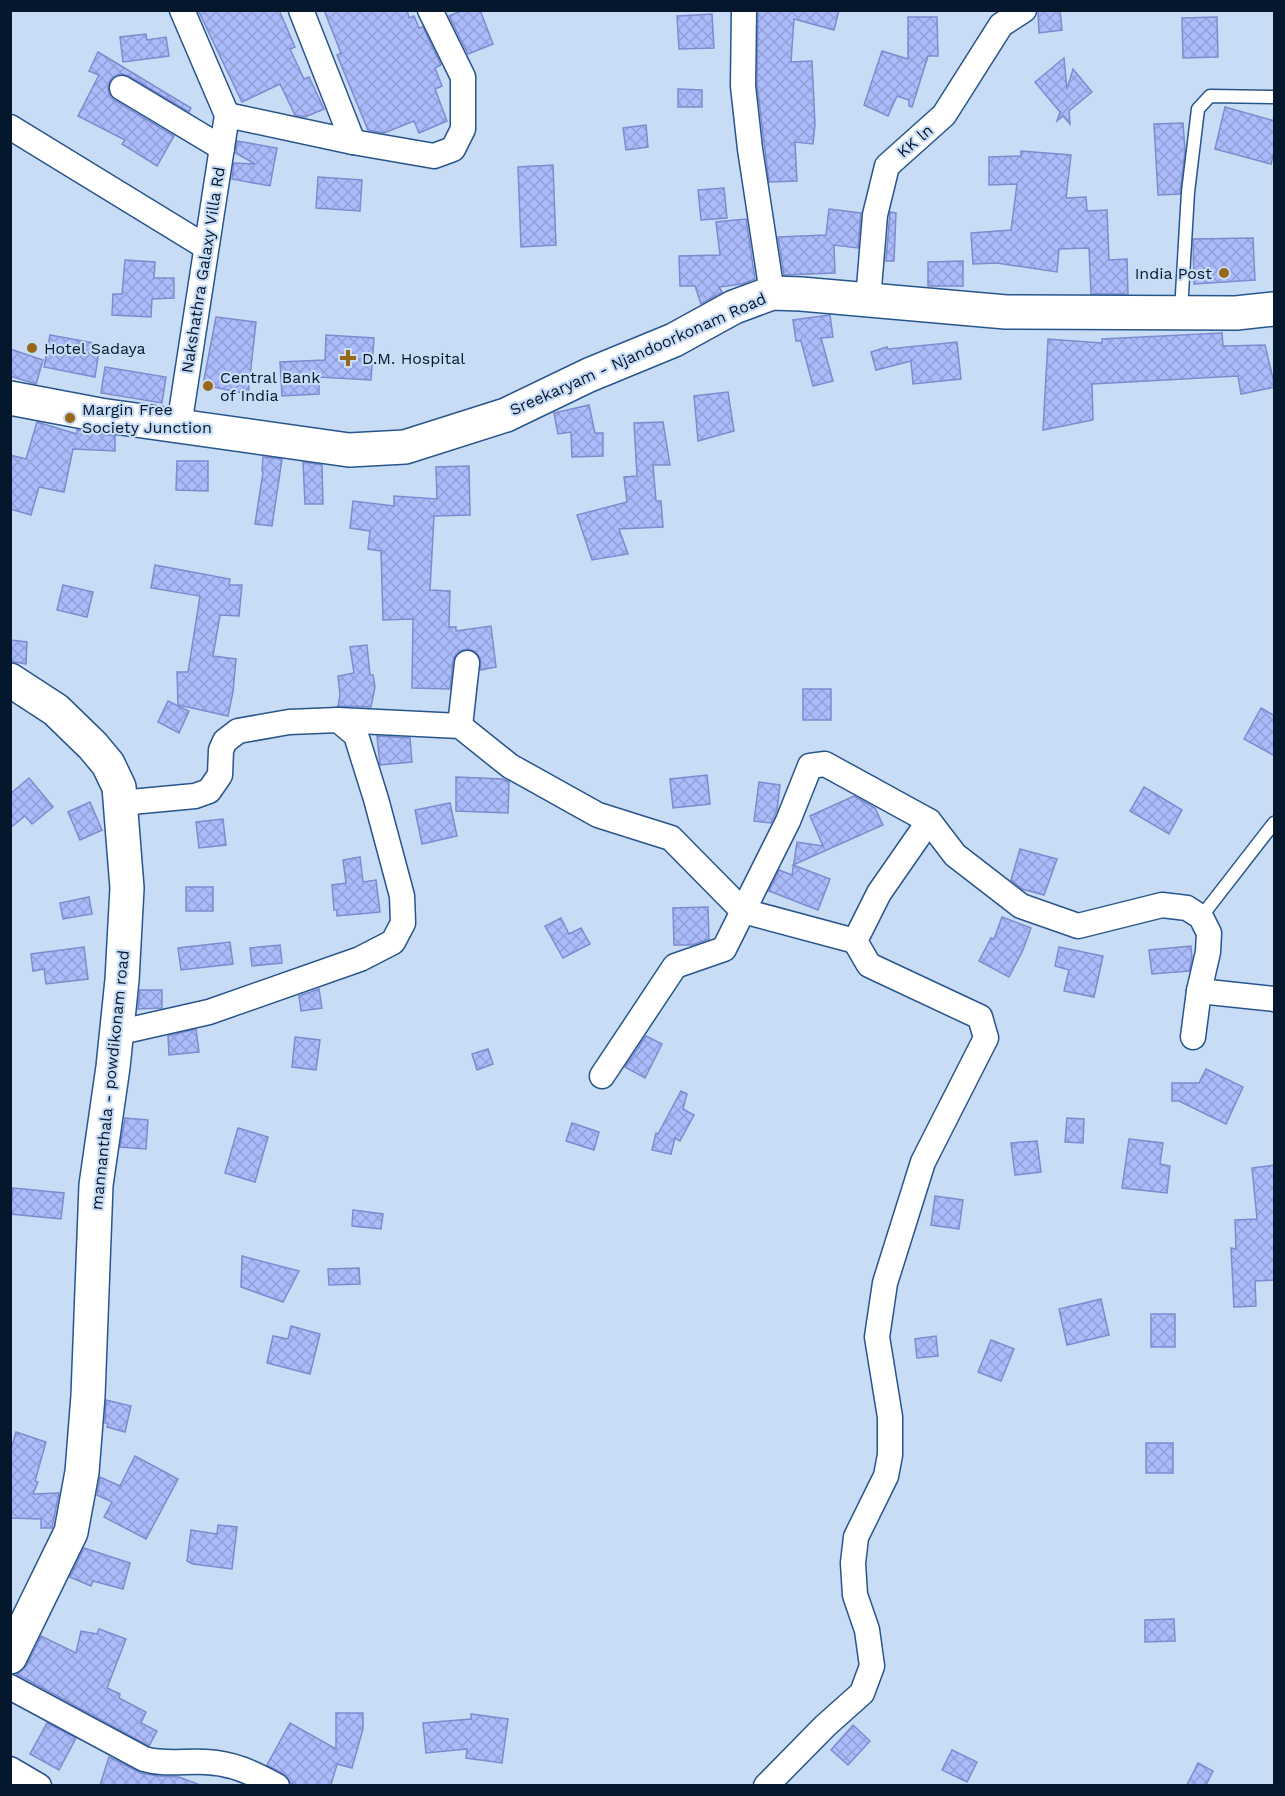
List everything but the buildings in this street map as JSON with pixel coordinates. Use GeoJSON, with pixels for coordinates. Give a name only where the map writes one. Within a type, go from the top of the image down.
{"type":"FeatureCollection","features":[{"type":"Feature","properties":{"kind":"main road","name":"Sreekaryam - Njandoorkonam Road"},"geometry":{"type":"LineString","coordinates":[[10,398],[100,415],[349,450],[405,447],[506,415],[590,375],[674,340],[734,307],[772,293],[1006,312],[1236,313],[1275,309]]}},
{"type":"Feature","properties":{"kind":"main road","name":"mannanthala - powdikonam road"},"geometry":{"type":"LineString","coordinates":[[10,680],[56,710],[108,764],[119,787],[127,888],[122,980],[96,1185],[88,1396],[82,1473],[71,1532],[10,1657]]}},
{"type":"Feature","properties":{"kind":"street","name":"Nakshathra Galaxy Villa Rd"},"geometry":{"type":"LineString","coordinates":[[179,426],[226,115],[182,10]]}},
{"type":"Feature","properties":{"kind":"street"},"geometry":{"type":"LineString","coordinates":[[301,10],[353,142]]}},
{"type":"Feature","properties":{"kind":"street"},"geometry":{"type":"LineString","coordinates":[[226,115],[353,142],[434,156],[453,149],[463,129],[463,77],[430,10]]}},
{"type":"Feature","properties":{"kind":"street"},"geometry":{"type":"LineString","coordinates":[[744,10],[743,86],[750,149],[772,293]]}},
{"type":"Feature","properties":{"kind":"street","name":"KK ln"},"geometry":{"type":"LineString","coordinates":[[868,300],[875,215],[887,166],[944,115],[1001,25],[1024,10]]}},
{"type":"Feature","properties":{"kind":"street"},"geometry":{"type":"LineString","coordinates":[[122,88],[222,148]]}},
{"type":"Feature","properties":{"kind":"street"},"geometry":{"type":"LineString","coordinates":[[10,127],[206,247]]}},
{"type":"Feature","properties":{"kind":"street"},"geometry":{"type":"LineString","coordinates":[[460,726],[467,663]]}},
{"type":"Feature","properties":{"kind":"street"},"geometry":{"type":"LineString","coordinates":[[116,1033],[209,1012],[360,959],[393,942],[402,923],[402,896],[356,735],[338,720]]}},
{"type":"Feature","properties":{"kind":"street"},"geometry":{"type":"LineString","coordinates":[[120,803],[195,796],[209,791],[220,775],[221,750],[225,741],[238,731],[289,722],[338,720],[460,726],[510,766],[598,815],[671,838],[743,911],[855,941],[868,965],[980,1017],[986,1038],[923,1162],[885,1283],[877,1337],[890,1417],[890,1455],[886,1476],[856,1537],[853,1563],[855,1595],[867,1630],[872,1666],[862,1693],[766,1785]]}},
{"type":"Feature","properties":{"kind":"street"},"geometry":{"type":"LineString","coordinates":[[602,1076],[675,966],[724,948],[788,821],[810,766],[825,764],[929,820],[955,855],[1021,906],[1078,926],[1162,905],[1187,909],[1201,917],[1209,933],[1209,952],[1199,991],[1193,1037]]}},
{"type":"Feature","properties":{"kind":"street"},"geometry":{"type":"LineString","coordinates":[[855,941],[879,893],[929,820]]}},
{"type":"Feature","properties":{"kind":"street"},"geometry":{"type":"LineString","coordinates":[[1199,991],[1275,999]]}},
{"type":"Feature","properties":{"kind":"street"},"geometry":{"type":"LineString","coordinates":[[10,1687],[144,1759],[156,1763],[230,1764],[244,1768],[277,1785]]}},
{"type":"Feature","properties":{"kind":"street"},"geometry":{"type":"LineString","coordinates":[[10,1768],[39,1785]]}},
{"type":"Feature","properties":{"kind":"lane"},"geometry":{"type":"LineString","coordinates":[[1180,312],[1188,192],[1197,109],[1210,96],[1275,97]]}},
{"type":"Feature","properties":{"kind":"lane"},"geometry":{"type":"LineString","coordinates":[[1201,917],[1275,823]]}},
{"type":"Feature","properties":{"kind":"place","name":"India Post"},"geometry":{"type":"Point","coordinates":[1224,273]}},
{"type":"Feature","properties":{"kind":"place","name":"Hotel Sadaya"},"geometry":{"type":"Point","coordinates":[32,348]}},
{"type":"Feature","properties":{"kind":"place","name":"D.M. Hospital"},"geometry":{"type":"Point","coordinates":[348,358]}},
{"type":"Feature","properties":{"kind":"place","name":"Central Bank of India"},"geometry":{"type":"Point","coordinates":[208,386]}},
{"type":"Feature","properties":{"kind":"place","name":"Margin Free Society Junction"},"geometry":{"type":"Point","coordinates":[70,418]}}]}
